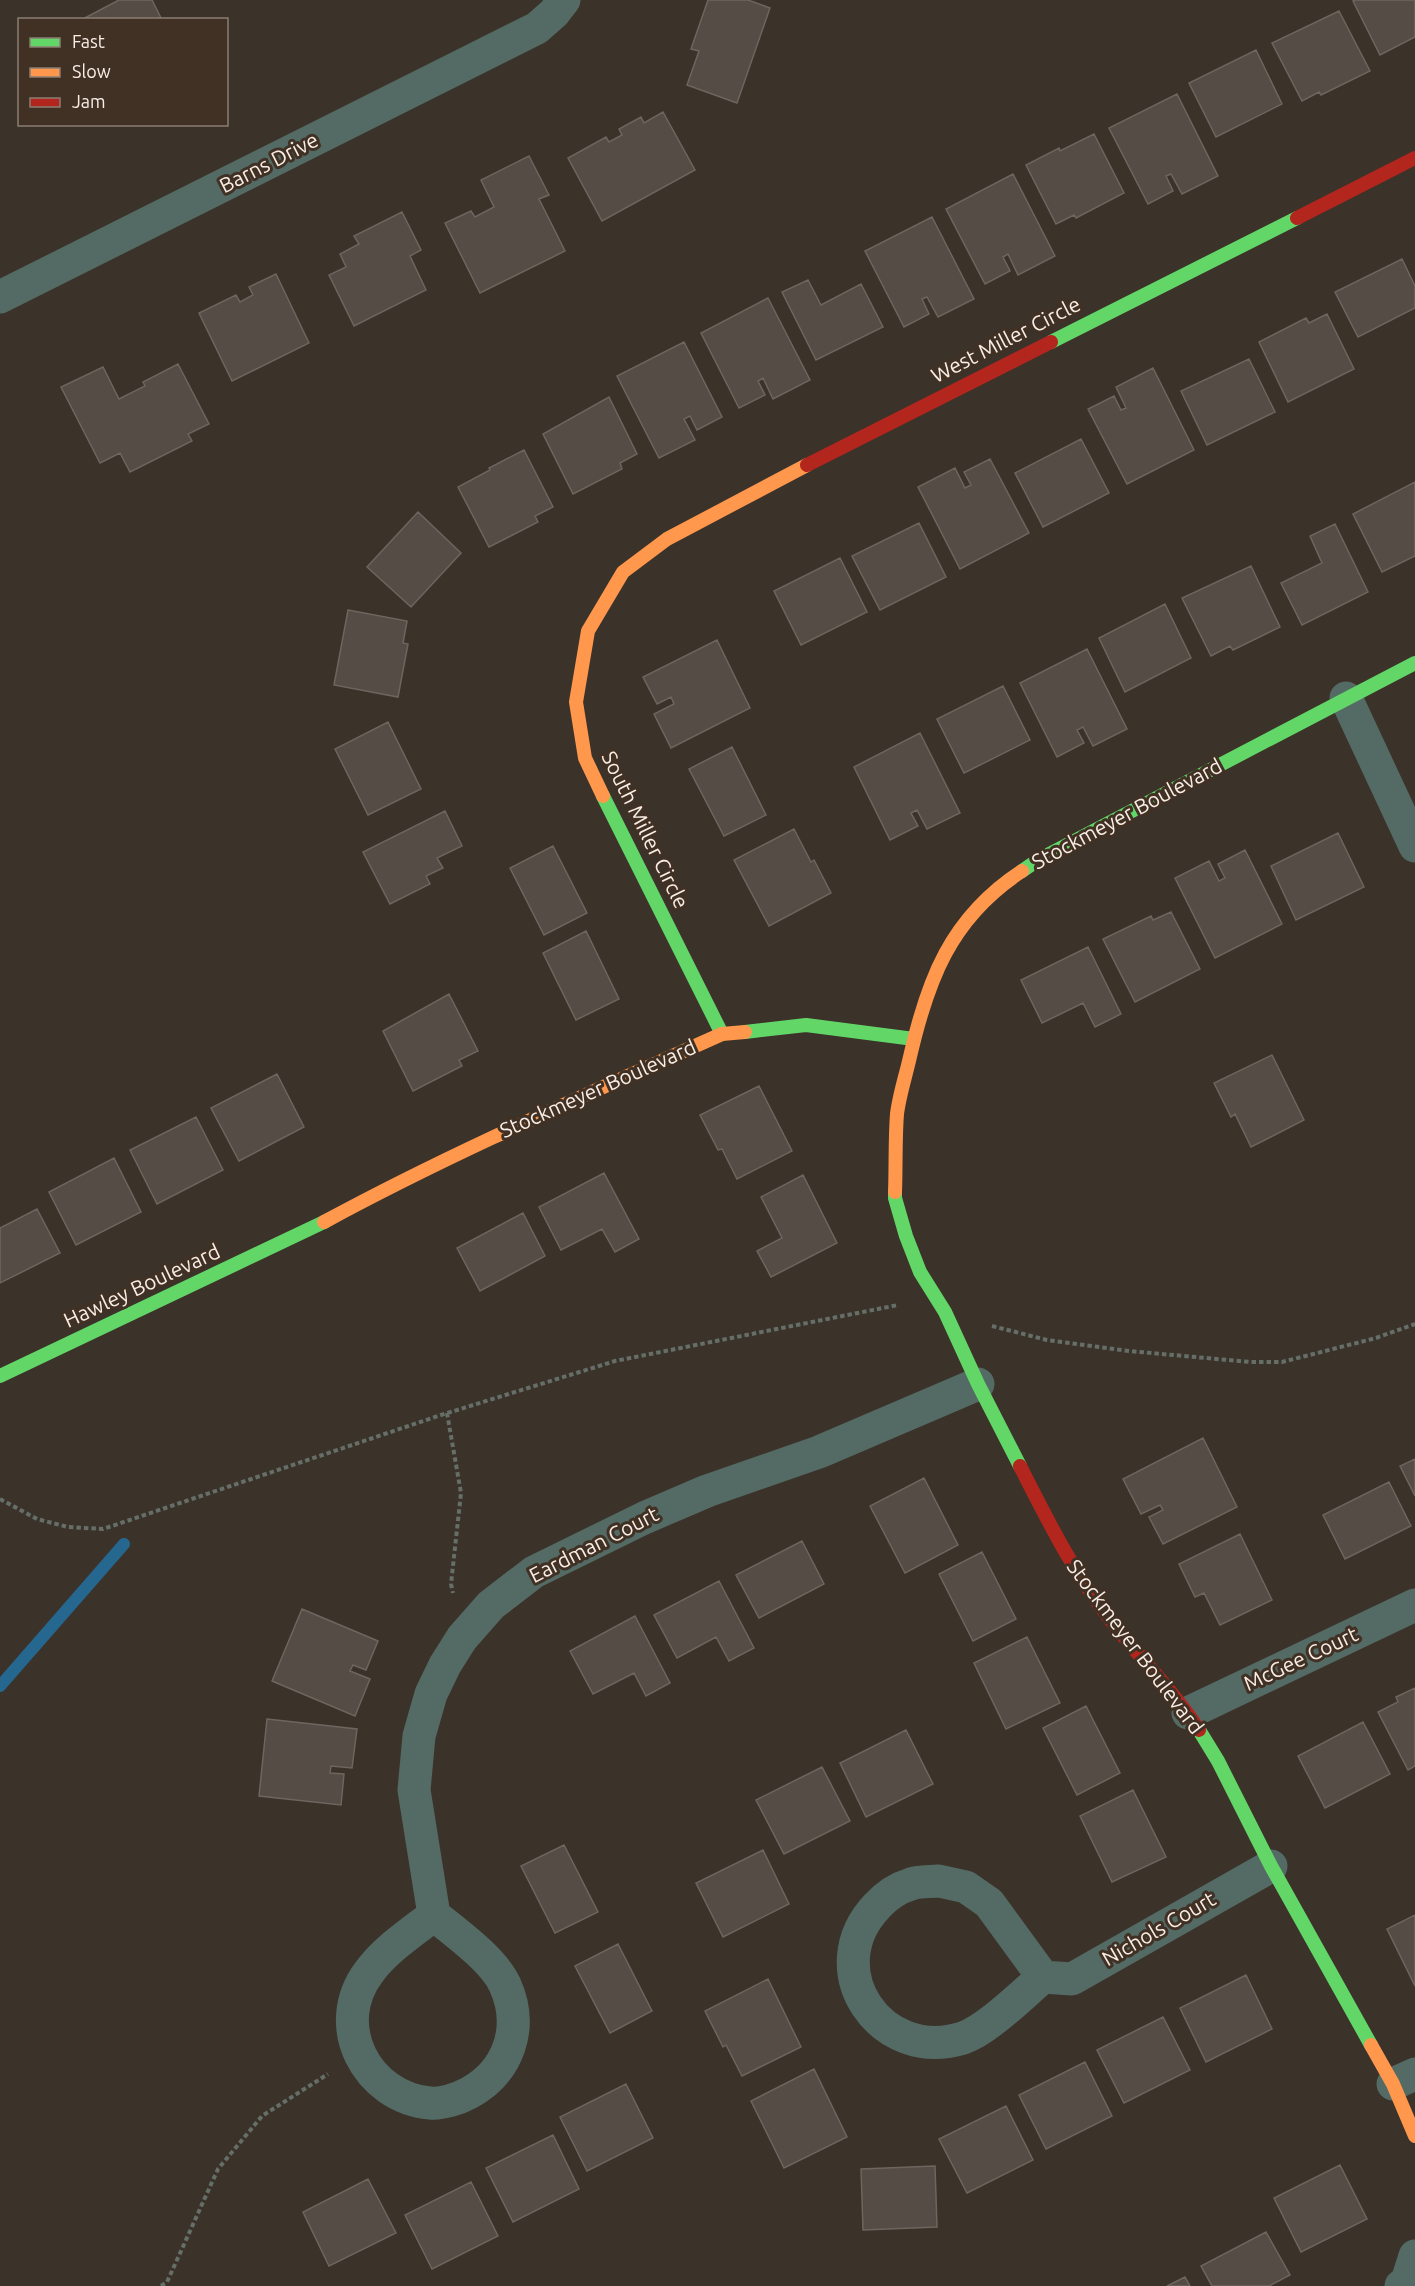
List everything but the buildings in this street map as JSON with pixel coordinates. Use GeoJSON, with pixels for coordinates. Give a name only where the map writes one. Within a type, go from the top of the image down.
{"type":"FeatureCollection","features":[{"type":"Feature","properties":{"kind":"street","name":"Barns Drive"},"geometry":{"type":"LineString","coordinates":[[3,287],[537,28],[554,13],[564,0]]}},
{"type":"Feature","properties":{"kind":"street","name":"West Miller Circle"},"geometry":{"type":"LineString","coordinates":[[623,572],[667,538],[1415,158]]}},
{"type":"Feature","properties":{"kind":"street","name":"South Miller Circle"},"geometry":{"type":"LineString","coordinates":[[623,572],[588,631],[576,702],[585,758],[722,1034]]}},
{"type":"Feature","properties":{"kind":"street","name":"Stockmeyer Boulevard"},"geometry":{"type":"LineString","coordinates":[[1415,663],[1038,860],[1006,880],[976,909],[947,947],[928,989],[897,1113],[895,1198],[920,1272],[945,1312],[978,1384],[1073,1568],[1115,1626],[1188,1713],[1218,1761],[1271,1866],[1404,2079],[1415,2136]]}},
{"type":"Feature","properties":{"kind":"street"},"geometry":{"type":"LineString","coordinates":[[1346,699],[1415,846]]}},
{"type":"Feature","properties":{"kind":"street","name":"Stockmeyer Boulevard"},"geometry":{"type":"LineString","coordinates":[[303,1233],[415,1173],[722,1034],[806,1025],[914,1039]]}},
{"type":"Feature","properties":{"kind":"street","name":"Hawley Boulevard"},"geometry":{"type":"LineString","coordinates":[[0,1376],[303,1233]]}},
{"type":"Feature","properties":{"kind":"street","name":"Eardman Court"},"geometry":{"type":"LineString","coordinates":[[434,1915],[414,1790],[419,1736],[431,1694],[445,1665],[462,1638],[491,1605],[534,1572],[644,1518],[707,1491],[819,1452],[978,1384]]}},
{"type":"Feature","properties":{"kind":"street","name":"McGee Court"},"geometry":{"type":"LineString","coordinates":[[1188,1713],[1415,1605]]}},
{"type":"Feature","properties":{"kind":"street","name":"Nichols Court"},"geometry":{"type":"LineString","coordinates":[[1043,1977],[1072,1978],[1271,1866]]}},
{"type":"Feature","properties":{"kind":"street"},"geometry":{"type":"LineString","coordinates":[[939,1881],[966,1887],[989,1903],[1043,1977],[988,2023],[966,2037],[941,2043],[916,2041],[892,2032],[872,2014],[859,1993],[854,1968],[855,1942],[867,1917],[886,1896],[911,1884],[939,1881]]}},
{"type":"Feature","properties":{"kind":"street"},"geometry":{"type":"LineString","coordinates":[[434,1915],[487,1961],[505,1983],[513,2009],[513,2038],[503,2064],[484,2085],[460,2098],[432,2103],[407,2098],[384,2086],[366,2068],[360,2054],[355,2044],[352,2019],[357,1994],[369,1971],[434,1915]]}},
{"type":"Feature","properties":{"kind":"street"},"geometry":{"type":"LineString","coordinates":[[1401,2286],[1407,2281],[1415,2256]]}},
{"type":"Feature","properties":{"kind":"path"},"geometry":{"type":"LineString","coordinates":[[0,1499],[37,1519],[68,1527],[103,1529],[447,1413],[615,1361],[893,1305],[911,1303],[984,1325],[1047,1340],[1129,1351],[1251,1362],[1282,1362],[1376,1338],[1415,1324]]}},
{"type":"Feature","properties":{"kind":"path"},"geometry":{"type":"LineString","coordinates":[[447,1413],[461,1493],[451,1584],[462,1638]]}},
{"type":"Feature","properties":{"kind":"path"},"geometry":{"type":"LineString","coordinates":[[161,2286],[167,2282],[218,2169],[262,2116],[360,2054]]}},
{"type":"Feature","properties":{"kind":"waterway"},"geometry":{"type":"LineString","coordinates":[[0,1686],[124,1544]]}},
{"type":"Feature","properties":{"kind":"traffic: fast"},"geometry":{"type":"LineString","coordinates":[[1051,342],[1297,218]]}},
{"type":"Feature","properties":{"kind":"traffic: fast"},"geometry":{"type":"LineString","coordinates":[[1022,871],[1038,860],[1415,663]]}},
{"type":"Feature","properties":{"kind":"traffic: fast"},"geometry":{"type":"LineString","coordinates":[[603,796],[722,1034]]}},
{"type":"Feature","properties":{"kind":"traffic: fast"},"geometry":{"type":"LineString","coordinates":[[745,1032],[806,1025],[914,1039]]}},
{"type":"Feature","properties":{"kind":"traffic: fast"},"geometry":{"type":"LineString","coordinates":[[895,1192],[906,1236],[920,1272],[945,1312],[978,1384],[1020,1466]]}},
{"type":"Feature","properties":{"kind":"traffic: fast"},"geometry":{"type":"LineString","coordinates":[[0,1376],[324,1222]]}},
{"type":"Feature","properties":{"kind":"traffic: fast"},"geometry":{"type":"LineString","coordinates":[[1199,1730],[1218,1761],[1271,1866],[1371,2045]]}},
{"type":"Feature","properties":{"kind":"traffic: slow"},"geometry":{"type":"LineString","coordinates":[[603,796],[585,758],[576,702],[588,631],[623,572],[667,539],[807,465]]}},
{"type":"Feature","properties":{"kind":"traffic: slow"},"geometry":{"type":"LineString","coordinates":[[895,1192],[898,1108],[916,1032],[934,978],[945,954],[976,909],[997,889],[1022,871]]}},
{"type":"Feature","properties":{"kind":"traffic: slow"},"geometry":{"type":"LineString","coordinates":[[324,1222],[571,1101],[722,1034],[745,1032]]}},
{"type":"Feature","properties":{"kind":"traffic: slow"},"geometry":{"type":"LineString","coordinates":[[1371,2045],[1393,2084],[1415,2136]]}},
{"type":"Feature","properties":{"kind":"traffic: jam"},"geometry":{"type":"LineString","coordinates":[[1297,218],[1415,158]]}},
{"type":"Feature","properties":{"kind":"traffic: jam"},"geometry":{"type":"LineString","coordinates":[[807,465],[1051,342]]}},
{"type":"Feature","properties":{"kind":"traffic: jam"},"geometry":{"type":"LineString","coordinates":[[1020,1466],[1064,1549],[1101,1608],[1199,1730]]}}]}
